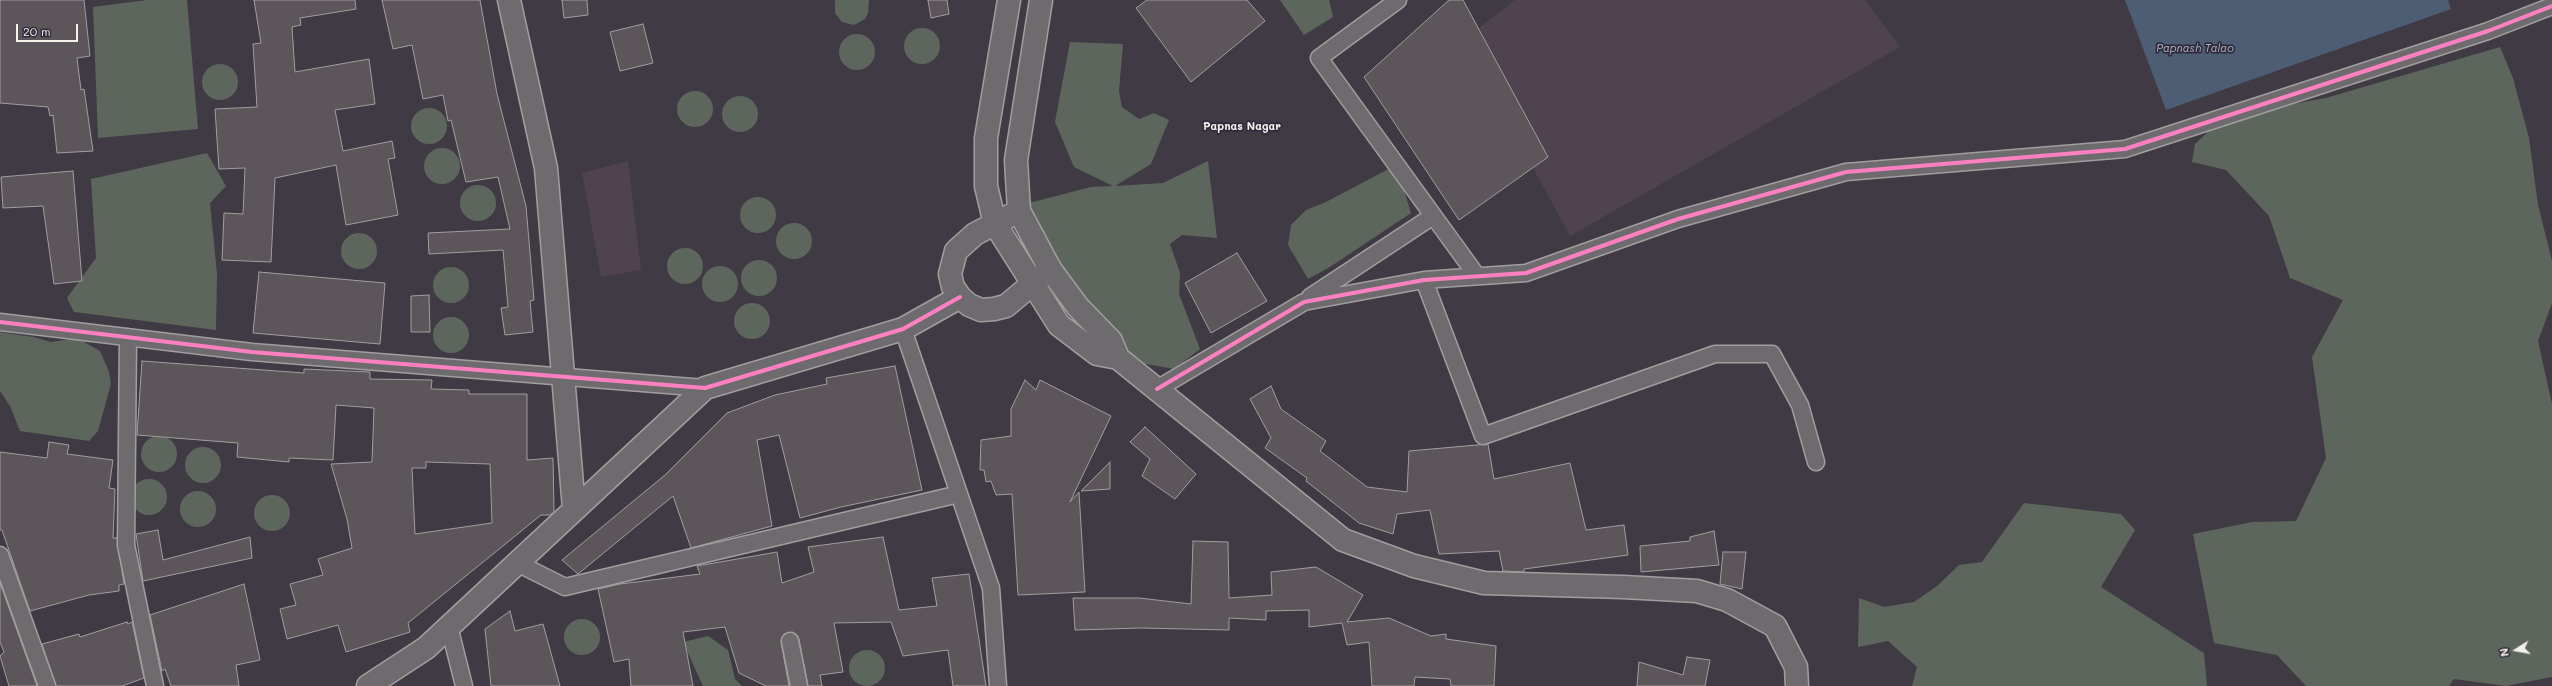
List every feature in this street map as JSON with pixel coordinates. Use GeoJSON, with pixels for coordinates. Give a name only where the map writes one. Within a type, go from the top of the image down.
{"type":"FeatureCollection","features":[{"type":"Feature","properties":{"kind":"main road"},"geometry":{"type":"LineString","coordinates":[[509,0],[546,168],[574,509]]}},
{"type":"Feature","properties":{"kind":"main road"},"geometry":{"type":"LineString","coordinates":[[1009,0],[986,138],[986,186],[995,224],[1031,285],[1059,325],[1097,354],[1118,358],[1157,388],[1343,540],[1414,566],[1484,583],[1623,587],[1697,591],[1727,600],[1775,626],[1796,668],[1797,686]]}},
{"type":"Feature","properties":{"kind":"main road"},"geometry":{"type":"LineString","coordinates":[[1042,0],[1016,160],[1019,211],[1050,269],[1078,307],[1111,341],[1118,358]]}},
{"type":"Feature","properties":{"kind":"main road"},"geometry":{"type":"LineString","coordinates":[[1019,211],[975,234],[956,251],[950,274],[953,287],[960,297],[970,305],[981,310],[994,310],[1006,306],[1050,269]]}},
{"type":"Feature","properties":{"kind":"main road"},"geometry":{"type":"LineString","coordinates":[[368,686],[426,648],[705,388],[903,330],[960,297]]}},
{"type":"Feature","properties":{"kind":"street"},"geometry":{"type":"LineString","coordinates":[[1398,0],[1319,58],[1477,276]]}},
{"type":"Feature","properties":{"kind":"street"},"geometry":{"type":"LineString","coordinates":[[1304,302],[1424,280],[1526,273],[1678,219],[1846,172],[2124,149],[2488,31],[2552,6]]}},
{"type":"Feature","properties":{"kind":"street"},"geometry":{"type":"LineString","coordinates":[[1157,388],[1304,302],[1433,216]]}},
{"type":"Feature","properties":{"kind":"street"},"geometry":{"type":"LineString","coordinates":[[1424,280],[1483,436],[1715,354],[1772,354],[1800,405],[1816,462]]}},
{"type":"Feature","properties":{"kind":"street"},"geometry":{"type":"LineString","coordinates":[[0,322],[252,352],[705,388]]}},
{"type":"Feature","properties":{"kind":"street"},"geometry":{"type":"LineString","coordinates":[[903,330],[990,588],[998,686]]}},
{"type":"Feature","properties":{"kind":"street"},"geometry":{"type":"LineString","coordinates":[[128,337],[126,545],[155,686]]}},
{"type":"Feature","properties":{"kind":"street"},"geometry":{"type":"LineString","coordinates":[[525,567],[565,587],[959,494]]}},
{"type":"Feature","properties":{"kind":"street"},"geometry":{"type":"LineString","coordinates":[[0,555],[47,686]]}},
{"type":"Feature","properties":{"kind":"street"},"geometry":{"type":"LineString","coordinates":[[449,626],[464,686]]}},
{"type":"Feature","properties":{"kind":"street"},"geometry":{"type":"LineString","coordinates":[[790,641],[799,686]]}},
{"type":"Feature","properties":{"kind":"shaded area"},"geometry":{"type":"Polygon","coordinates":[[[147,0],[187,0],[198,129],[98,138],[93,7],[147,0]]]}},
{"type":"Feature","properties":{"kind":"shaded area"},"geometry":{"type":"Polygon","coordinates":[[[835,0],[869,0],[868,13],[865,19],[854,25],[842,22],[835,13],[835,0]]]}},
{"type":"Feature","properties":{"kind":"shaded area"},"geometry":{"type":"Polygon","coordinates":[[[1280,0],[1329,0],[1333,17],[1304,35],[1280,0]]]}},
{"type":"Feature","properties":{"kind":"shaded area"},"geometry":{"type":"Polygon","coordinates":[[[1515,0],[1865,0],[1900,47],[1570,236],[1464,40],[1515,0]]]}},
{"type":"Feature","properties":{"kind":"shaded area"},"geometry":{"type":"Polygon","coordinates":[[[926,28],[935,33],[939,39],[939,53],[935,59],[926,64],[918,64],[909,59],[905,53],[904,42],[909,33],[915,29],[926,28]]]}},
{"type":"Feature","properties":{"kind":"shaded area"},"geometry":{"type":"Polygon","coordinates":[[[861,34],[870,39],[874,45],[874,59],[870,65],[861,70],[853,70],[844,65],[840,59],[839,48],[844,39],[850,35],[861,34]]]}},
{"type":"Feature","properties":{"kind":"shaded area"},"geometry":{"type":"Polygon","coordinates":[[[1070,42],[1123,44],[1119,91],[1122,107],[1139,119],[1154,113],[1169,120],[1151,164],[1115,186],[1163,183],[1208,161],[1217,238],[1182,235],[1170,244],[1180,273],[1179,294],[1200,349],[1174,369],[1130,361],[1084,295],[1070,287],[1035,233],[1029,203],[1091,187],[1113,186],[1074,167],[1055,122],[1070,42]]]}},
{"type":"Feature","properties":{"kind":"shaded area"},"geometry":{"type":"Polygon","coordinates":[[[2500,47],[2513,78],[2529,138],[2538,205],[2552,261],[2552,303],[2538,341],[2552,404],[2552,677],[2506,686],[2454,679],[2449,686],[2306,686],[2277,655],[2214,643],[2193,534],[2252,522],[2296,521],[2326,458],[2312,357],[2343,300],[2290,278],[2269,216],[2226,170],[2192,162],[2195,144],[2225,116],[2326,98],[2500,47]]]}},
{"type":"Feature","properties":{"kind":"shaded area"},"geometry":{"type":"Polygon","coordinates":[[[224,64],[233,69],[237,75],[237,89],[233,95],[224,100],[216,100],[207,95],[203,89],[202,78],[207,69],[213,65],[224,64]]]}},
{"type":"Feature","properties":{"kind":"shaded area"},"geometry":{"type":"Polygon","coordinates":[[[699,91],[708,96],[712,102],[712,116],[708,122],[699,127],[691,127],[682,122],[678,116],[677,105],[682,96],[688,92],[699,91]]]}},
{"type":"Feature","properties":{"kind":"shaded area"},"geometry":{"type":"Polygon","coordinates":[[[744,96],[753,101],[757,107],[757,121],[753,127],[744,132],[736,132],[727,127],[723,121],[722,110],[727,101],[733,97],[744,96]]]}},
{"type":"Feature","properties":{"kind":"shaded area"},"geometry":{"type":"Polygon","coordinates":[[[433,108],[442,113],[446,119],[446,133],[442,139],[433,144],[425,144],[416,139],[412,133],[411,122],[416,113],[422,109],[433,108]]]}},
{"type":"Feature","properties":{"kind":"shaded area"},"geometry":{"type":"Polygon","coordinates":[[[446,148],[455,153],[459,159],[459,173],[455,179],[446,184],[438,184],[429,179],[425,173],[424,162],[429,153],[435,149],[446,148]]]}},
{"type":"Feature","properties":{"kind":"shaded area"},"geometry":{"type":"Polygon","coordinates":[[[207,153],[226,186],[210,203],[217,274],[216,330],[74,312],[67,298],[96,258],[91,179],[207,153]]]}},
{"type":"Feature","properties":{"kind":"shaded area"},"geometry":{"type":"Polygon","coordinates":[[[628,161],[641,270],[601,277],[582,173],[628,161]]]}},
{"type":"Feature","properties":{"kind":"shaded area"},"geometry":{"type":"Polygon","coordinates":[[[1396,165],[1411,213],[1330,267],[1308,279],[1288,245],[1291,225],[1306,210],[1326,202],[1396,165]]]}},
{"type":"Feature","properties":{"kind":"shaded area"},"geometry":{"type":"Polygon","coordinates":[[[482,185],[491,190],[495,196],[495,210],[491,216],[482,221],[474,221],[465,216],[461,210],[460,199],[465,190],[471,186],[482,185]]]}},
{"type":"Feature","properties":{"kind":"shaded area"},"geometry":{"type":"Polygon","coordinates":[[[762,197],[771,202],[775,208],[775,222],[771,228],[762,233],[754,233],[745,228],[741,222],[740,211],[745,202],[751,198],[762,197]]]}},
{"type":"Feature","properties":{"kind":"shaded area"},"geometry":{"type":"Polygon","coordinates":[[[798,223],[807,228],[811,234],[811,248],[807,254],[798,259],[790,259],[781,254],[777,248],[776,237],[781,228],[787,224],[798,223]]]}},
{"type":"Feature","properties":{"kind":"shaded area"},"geometry":{"type":"Polygon","coordinates":[[[363,233],[372,238],[376,244],[376,258],[372,264],[363,269],[355,269],[346,264],[342,258],[341,247],[346,238],[352,234],[363,233]]]}},
{"type":"Feature","properties":{"kind":"shaded area"},"geometry":{"type":"Polygon","coordinates":[[[689,248],[698,253],[702,259],[702,273],[698,279],[689,284],[681,284],[672,279],[668,273],[667,262],[672,253],[678,249],[689,248]]]}},
{"type":"Feature","properties":{"kind":"shaded area"},"geometry":{"type":"Polygon","coordinates":[[[763,260],[772,265],[776,271],[776,285],[772,291],[763,296],[755,296],[746,291],[742,285],[741,274],[746,265],[752,261],[763,260]]]}},
{"type":"Feature","properties":{"kind":"shaded area"},"geometry":{"type":"Polygon","coordinates":[[[724,266],[733,271],[737,277],[737,291],[733,297],[724,302],[716,302],[707,297],[703,291],[702,280],[707,271],[713,267],[724,266]]]}},
{"type":"Feature","properties":{"kind":"shaded area"},"geometry":{"type":"Polygon","coordinates":[[[455,267],[464,272],[468,278],[468,292],[464,298],[455,303],[447,303],[438,298],[434,292],[433,281],[438,272],[444,268],[455,267]]]}},
{"type":"Feature","properties":{"kind":"shaded area"},"geometry":{"type":"Polygon","coordinates":[[[756,303],[765,308],[769,314],[769,328],[765,334],[756,339],[748,339],[739,334],[735,328],[734,317],[739,308],[745,304],[756,303]]]}},
{"type":"Feature","properties":{"kind":"shaded area"},"geometry":{"type":"Polygon","coordinates":[[[455,317],[464,322],[468,328],[468,342],[464,348],[455,353],[447,353],[438,348],[434,342],[433,331],[438,322],[444,318],[455,317]]]}},
{"type":"Feature","properties":{"kind":"shaded area"},"geometry":{"type":"Polygon","coordinates":[[[0,332],[33,337],[51,342],[77,338],[100,351],[109,372],[111,384],[98,431],[89,441],[20,431],[10,406],[0,391],[0,332]]]}},
{"type":"Feature","properties":{"kind":"shaded area"},"geometry":{"type":"Polygon","coordinates":[[[163,436],[172,441],[176,447],[176,461],[172,467],[163,472],[155,472],[146,467],[142,461],[141,450],[146,441],[152,437],[163,436]]]}},
{"type":"Feature","properties":{"kind":"shaded area"},"geometry":{"type":"Polygon","coordinates":[[[207,447],[216,452],[220,458],[220,472],[216,478],[207,483],[199,483],[190,478],[186,472],[185,461],[190,452],[196,448],[207,447]]]}},
{"type":"Feature","properties":{"kind":"shaded area"},"geometry":{"type":"Polygon","coordinates":[[[153,479],[162,484],[166,490],[166,504],[162,510],[153,515],[145,515],[136,510],[132,504],[131,493],[136,484],[142,480],[153,479]]]}},
{"type":"Feature","properties":{"kind":"shaded area"},"geometry":{"type":"Polygon","coordinates":[[[202,491],[211,496],[215,502],[215,516],[211,522],[202,527],[194,527],[185,522],[181,516],[180,505],[185,496],[191,492],[202,491]]]}},
{"type":"Feature","properties":{"kind":"shaded area"},"geometry":{"type":"Polygon","coordinates":[[[276,495],[285,500],[289,506],[289,520],[285,526],[276,531],[268,531],[259,526],[255,520],[254,509],[259,500],[265,496],[276,495]]]}},
{"type":"Feature","properties":{"kind":"shaded area"},"geometry":{"type":"Polygon","coordinates":[[[2024,503],[2121,514],[2135,530],[2101,587],[2204,653],[2207,686],[1912,686],[1917,667],[1888,641],[1858,647],[1859,598],[1884,607],[1914,602],[1937,586],[1959,565],[1982,562],[2024,503]]]}},
{"type":"Feature","properties":{"kind":"shaded area"},"geometry":{"type":"Polygon","coordinates":[[[586,619],[595,624],[599,630],[599,644],[595,650],[586,655],[578,655],[569,650],[565,644],[564,633],[569,624],[575,620],[586,619]]]}},
{"type":"Feature","properties":{"kind":"shaded area"},"geometry":{"type":"Polygon","coordinates":[[[708,636],[728,650],[735,679],[742,686],[703,686],[683,642],[708,636]]]}},
{"type":"Feature","properties":{"kind":"shaded area"},"geometry":{"type":"Polygon","coordinates":[[[871,650],[880,655],[884,661],[884,675],[880,681],[871,686],[863,686],[854,681],[850,675],[849,664],[854,655],[860,651],[871,650]]]}},
{"type":"Feature","properties":{"kind":"water","name":"Papnash Talao"},"geometry":{"type":"Polygon","coordinates":[[[2125,0],[2448,0],[2451,9],[2166,110],[2125,0]]]}},
{"type":"Feature","properties":{"kind":"building"},"geometry":{"type":"Polygon","coordinates":[[[0,0],[84,0],[90,56],[77,58],[81,90],[84,89],[93,151],[57,153],[53,115],[50,116],[48,107],[0,103],[0,0]]]}},
{"type":"Feature","properties":{"kind":"building"},"geometry":{"type":"Polygon","coordinates":[[[254,0],[355,0],[356,9],[300,18],[301,25],[292,27],[295,72],[369,59],[375,104],[335,110],[343,151],[392,141],[395,158],[388,159],[398,215],[346,225],[336,165],[275,178],[271,262],[222,260],[224,213],[243,214],[245,168],[219,169],[215,109],[257,107],[253,44],[261,43],[254,0]]]}},
{"type":"Feature","properties":{"kind":"building"},"geometry":{"type":"Polygon","coordinates":[[[382,0],[480,0],[497,94],[526,206],[534,300],[530,301],[533,332],[505,335],[501,308],[508,307],[503,250],[429,254],[428,233],[510,229],[498,177],[466,182],[451,120],[448,121],[443,95],[423,99],[412,45],[393,49],[382,0]]]}},
{"type":"Feature","properties":{"kind":"building"},"geometry":{"type":"Polygon","coordinates":[[[562,0],[587,0],[588,15],[564,18],[562,0]]]}},
{"type":"Feature","properties":{"kind":"building"},"geometry":{"type":"Polygon","coordinates":[[[928,0],[947,0],[949,14],[931,18],[928,0]]]}},
{"type":"Feature","properties":{"kind":"building"},"geometry":{"type":"Polygon","coordinates":[[[1147,0],[1247,0],[1265,21],[1191,82],[1136,8],[1147,0]]]}},
{"type":"Feature","properties":{"kind":"building"},"geometry":{"type":"Polygon","coordinates":[[[1449,0],[1463,0],[1548,157],[1459,220],[1364,77],[1449,0]]]}},
{"type":"Feature","properties":{"kind":"building"},"geometry":{"type":"Polygon","coordinates":[[[643,24],[653,63],[620,71],[610,32],[643,24]]]}},
{"type":"Feature","properties":{"kind":"building"},"geometry":{"type":"Polygon","coordinates":[[[73,171],[82,281],[54,284],[43,206],[3,208],[1,177],[73,171]]]}},
{"type":"Feature","properties":{"kind":"building"},"geometry":{"type":"Polygon","coordinates":[[[1237,253],[1267,301],[1211,333],[1185,283],[1237,253]]]}},
{"type":"Feature","properties":{"kind":"building"},"geometry":{"type":"Polygon","coordinates":[[[259,272],[385,283],[380,344],[253,333],[259,272]]]}},
{"type":"Feature","properties":{"kind":"building"},"geometry":{"type":"Polygon","coordinates":[[[429,295],[430,332],[411,332],[411,296],[429,295]]]}},
{"type":"Feature","properties":{"kind":"building"},"geometry":{"type":"Polygon","coordinates":[[[142,361],[304,373],[304,369],[370,372],[370,379],[432,380],[431,389],[469,390],[469,394],[527,394],[527,460],[553,458],[554,512],[550,515],[541,515],[408,623],[410,632],[346,652],[338,625],[287,639],[280,609],[296,605],[290,584],[323,575],[318,559],[352,548],[347,519],[331,464],[372,462],[374,408],[336,405],[333,460],[289,458],[289,462],[237,457],[238,443],[137,435],[142,361]],[[426,462],[426,468],[412,468],[415,534],[492,523],[490,464],[426,462]]]}},
{"type":"Feature","properties":{"kind":"building"},"geometry":{"type":"Polygon","coordinates":[[[895,366],[922,490],[841,507],[800,518],[779,435],[757,440],[772,526],[691,548],[673,496],[578,574],[562,560],[665,475],[727,413],[775,395],[827,384],[826,378],[895,366]]]}},
{"type":"Feature","properties":{"kind":"building"},"geometry":{"type":"Polygon","coordinates":[[[1025,380],[1036,390],[1040,380],[1111,416],[1070,502],[1079,492],[1085,592],[1018,595],[1012,494],[996,495],[991,481],[986,482],[984,470],[980,470],[981,440],[1011,436],[1011,409],[1025,380]]]}},
{"type":"Feature","properties":{"kind":"building"},"geometry":{"type":"Polygon","coordinates":[[[1271,386],[1281,409],[1326,441],[1320,451],[1367,487],[1407,492],[1409,451],[1488,444],[1494,479],[1570,463],[1586,530],[1624,525],[1628,555],[1524,569],[1524,572],[1503,571],[1499,551],[1439,554],[1430,510],[1397,514],[1393,534],[1359,523],[1306,481],[1307,478],[1265,448],[1271,438],[1250,399],[1271,386]]]}},
{"type":"Feature","properties":{"kind":"building"},"geometry":{"type":"Polygon","coordinates":[[[1145,427],[1196,474],[1175,499],[1142,476],[1150,459],[1130,442],[1145,427]]]}},
{"type":"Feature","properties":{"kind":"building"},"geometry":{"type":"Polygon","coordinates":[[[49,442],[69,445],[67,454],[113,460],[109,488],[115,489],[113,538],[117,538],[124,584],[119,585],[119,591],[89,595],[30,611],[2,530],[0,530],[0,452],[47,458],[49,442]]]}},
{"type":"Feature","properties":{"kind":"building"},"geometry":{"type":"Polygon","coordinates":[[[1110,462],[1110,489],[1081,491],[1110,462]]]}},
{"type":"Feature","properties":{"kind":"building"},"geometry":{"type":"Polygon","coordinates":[[[158,530],[163,560],[250,537],[252,558],[143,581],[136,534],[158,530]]]}},
{"type":"Feature","properties":{"kind":"building"},"geometry":{"type":"Polygon","coordinates":[[[1714,531],[1719,565],[1641,572],[1640,546],[1690,541],[1690,537],[1714,531]]]}},
{"type":"Feature","properties":{"kind":"building"},"geometry":{"type":"Polygon","coordinates":[[[883,537],[899,610],[937,606],[932,578],[969,574],[986,686],[953,686],[948,650],[903,656],[891,622],[834,623],[843,672],[820,675],[822,686],[808,686],[799,639],[793,632],[784,634],[781,642],[789,686],[766,686],[739,673],[725,627],[683,632],[693,686],[631,686],[629,659],[614,662],[598,589],[620,584],[700,574],[697,566],[777,552],[782,583],[814,572],[808,547],[883,537]]]}},
{"type":"Feature","properties":{"kind":"building"},"geometry":{"type":"Polygon","coordinates":[[[1193,541],[1228,542],[1229,598],[1272,595],[1271,572],[1316,567],[1363,595],[1347,622],[1389,618],[1431,636],[1446,634],[1446,639],[1496,646],[1494,686],[1451,686],[1450,679],[1415,677],[1414,686],[1372,686],[1369,642],[1347,645],[1342,623],[1309,627],[1309,610],[1266,611],[1266,620],[1229,618],[1229,630],[1141,628],[1075,630],[1073,598],[1139,598],[1191,604],[1193,541]]]}},
{"type":"Feature","properties":{"kind":"building"},"geometry":{"type":"Polygon","coordinates":[[[1723,552],[1746,552],[1742,589],[1720,584],[1723,552]]]}},
{"type":"Feature","properties":{"kind":"building"},"geometry":{"type":"Polygon","coordinates":[[[0,583],[37,686],[9,686],[0,656],[4,652],[0,642],[0,583]]]}},
{"type":"Feature","properties":{"kind":"building"},"geometry":{"type":"Polygon","coordinates":[[[244,584],[260,660],[236,665],[239,686],[171,686],[165,669],[162,671],[150,615],[244,584]]]}},
{"type":"Feature","properties":{"kind":"building"},"geometry":{"type":"Polygon","coordinates":[[[510,611],[515,631],[543,624],[560,686],[491,686],[485,629],[510,611]]]}},
{"type":"Feature","properties":{"kind":"building"},"geometry":{"type":"Polygon","coordinates":[[[127,622],[128,624],[132,622],[144,678],[122,686],[56,686],[42,644],[79,634],[80,637],[127,622]]]}},
{"type":"Feature","properties":{"kind":"building"},"geometry":{"type":"Polygon","coordinates":[[[1687,657],[1710,660],[1705,686],[1637,686],[1639,662],[1683,675],[1687,657]]]}},
{"type":"Feature","properties":{"kind":"cycle path"},"geometry":{"type":"LineString","coordinates":[[1157,389],[1304,302],[1424,280],[1526,273],[1678,219],[1846,172],[2125,149],[2488,31],[2552,6]]}},
{"type":"Feature","properties":{"kind":"cycle path"},"geometry":{"type":"LineString","coordinates":[[0,322],[252,352],[705,388],[903,329],[960,297]]}},
{"type":"Feature","properties":{"kind":"district","name":"Papnas Nagar"},"geometry":{"type":"Point","coordinates":[1242,127]}}]}
